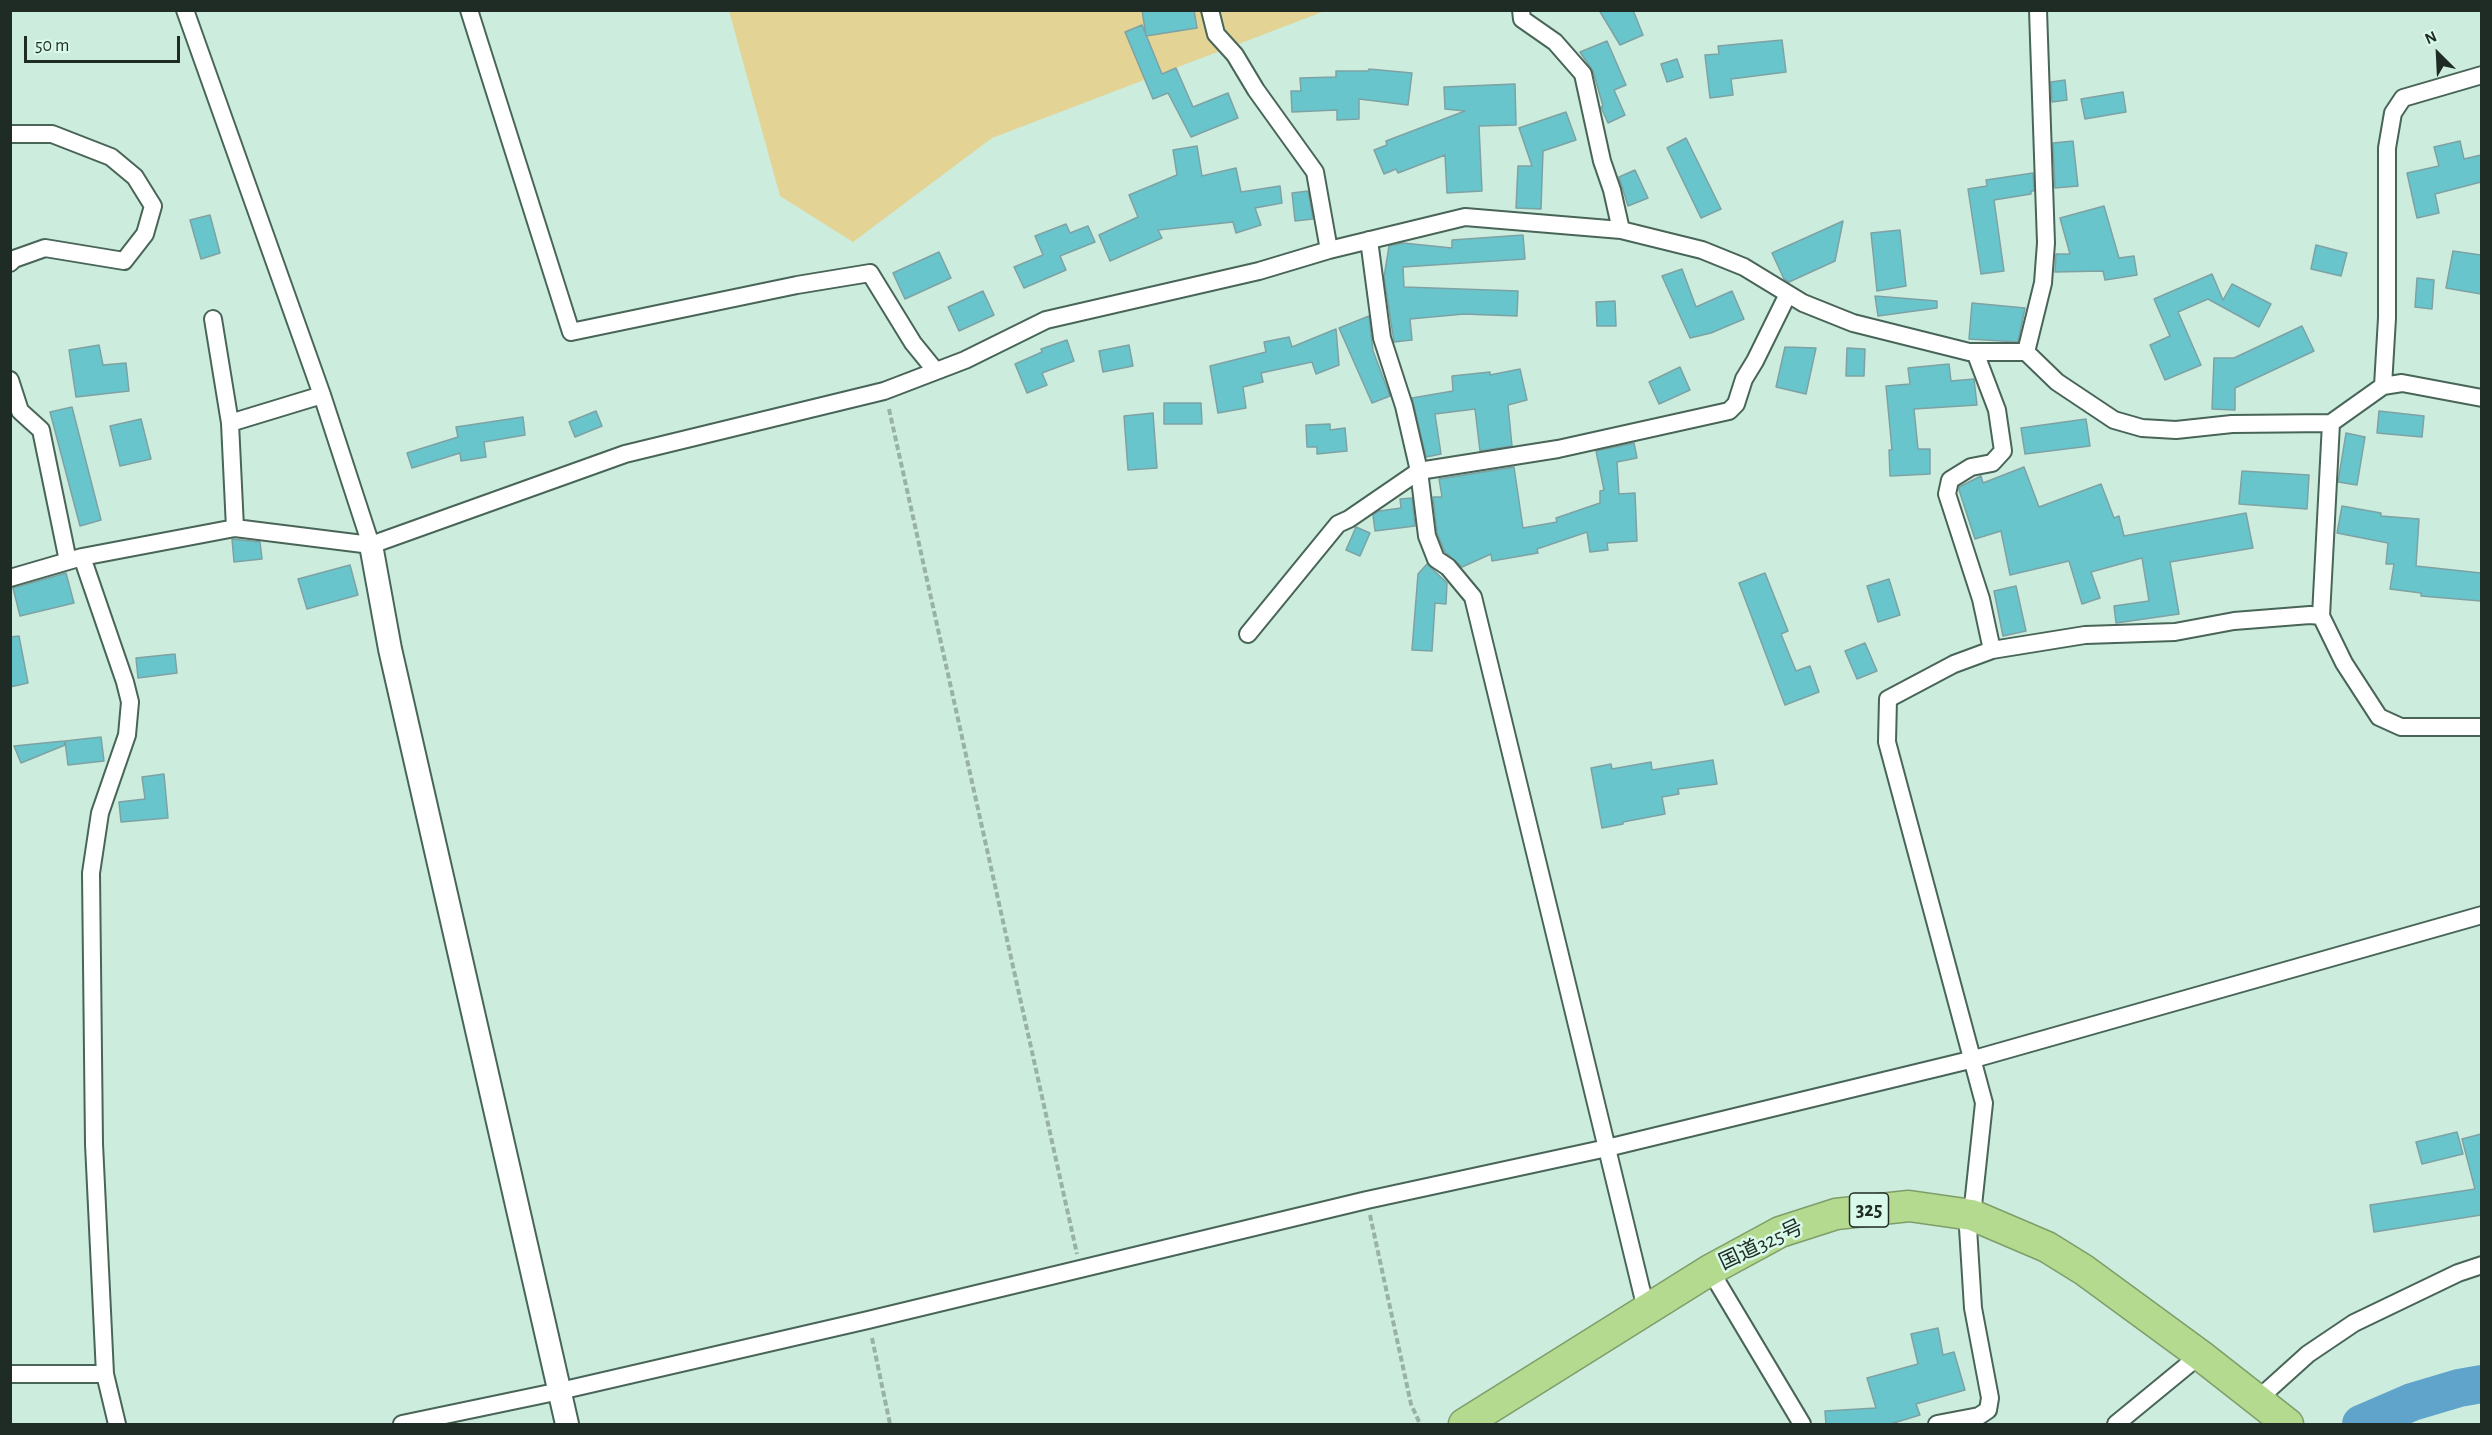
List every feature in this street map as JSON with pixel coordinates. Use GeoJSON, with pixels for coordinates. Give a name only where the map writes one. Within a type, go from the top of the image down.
{"type":"FeatureCollection","features":[{"type":"Feature","properties":{"kind":"highway","name":"国道325号"},"geometry":{"type":"LineString","coordinates":[[1464,1425],[1710,1270],[1780,1232],[1836,1214],[1909,1206],[1972,1215],[2047,1247],[2085,1270],[2200,1355],[2271,1412]]}},
{"type":"Feature","properties":{"kind":"street"},"geometry":{"type":"LineString","coordinates":[[185,10],[322,395],[371,545],[392,661],[567,1425]]}},
{"type":"Feature","properties":{"kind":"street"},"geometry":{"type":"LineString","coordinates":[[469,10],[571,332],[797,285],[870,273],[913,343],[935,370]]}},
{"type":"Feature","properties":{"kind":"street"},"geometry":{"type":"LineString","coordinates":[[1209,10],[1216,34],[1235,55],[1256,90],[1315,172],[1329,250]]}},
{"type":"Feature","properties":{"kind":"street"},"geometry":{"type":"LineString","coordinates":[[1521,10],[1522,19],[1555,42],[1582,74],[1621,230]]}},
{"type":"Feature","properties":{"kind":"street"},"geometry":{"type":"LineString","coordinates":[[2026,352],[2043,283],[2046,243],[2038,10]]}},
{"type":"Feature","properties":{"kind":"street"},"geometry":{"type":"LineString","coordinates":[[2384,386],[2387,318],[2387,148],[2393,114],[2403,98],[2481,75]]}},
{"type":"Feature","properties":{"kind":"street"},"geometry":{"type":"LineString","coordinates":[[10,134],[52,134],[111,157],[135,177],[153,207],[145,234],[123,261],[45,248],[14,259],[10,263]]}},
{"type":"Feature","properties":{"kind":"street"},"geometry":{"type":"LineString","coordinates":[[10,578],[75,559],[236,528],[371,545],[625,454],[885,390],[965,360],[1046,320],[1259,271],[1329,250],[1465,218],[1621,230],[1702,250],[1744,267],[1803,303],[1852,323],[1913,340],[1975,352],[2026,352],[2057,382],[2114,420],[2142,428],[2176,430],[2232,424],[2331,423],[2384,386],[2402,383],[2481,398]]}},
{"type":"Feature","properties":{"kind":"street"},"geometry":{"type":"LineString","coordinates":[[1369,240],[1382,338],[1404,406],[1419,471],[1427,536],[1436,559],[1448,567],[1473,597],[1646,1310]]}},
{"type":"Feature","properties":{"kind":"street"},"geometry":{"type":"LineString","coordinates":[[1248,634],[1338,524],[1349,519],[1419,471],[1541,452],[1729,411],[1736,404],[1744,379],[1788,294]]}},
{"type":"Feature","properties":{"kind":"street"},"geometry":{"type":"LineString","coordinates":[[213,319],[230,423],[236,528]]}},
{"type":"Feature","properties":{"kind":"street"},"geometry":{"type":"LineString","coordinates":[[1975,352],[1997,410],[2003,452],[1992,463],[1971,467],[1950,480],[1947,494],[1981,599],[1992,650]]}},
{"type":"Feature","properties":{"kind":"street"},"geometry":{"type":"LineString","coordinates":[[10,380],[20,411],[41,430],[75,559],[125,682],[130,702],[127,735],[100,813],[91,873],[94,1144],[105,1374],[117,1425]]}},
{"type":"Feature","properties":{"kind":"street"},"geometry":{"type":"LineString","coordinates":[[230,423],[322,395]]}},
{"type":"Feature","properties":{"kind":"street"},"geometry":{"type":"LineString","coordinates":[[2331,423],[2321,616],[2344,663],[2379,717],[2402,727],[2481,727]]}},
{"type":"Feature","properties":{"kind":"street"},"geometry":{"type":"LineString","coordinates":[[1937,1425],[1979,1416],[1988,1410],[1990,1398],[1973,1308],[1968,1228],[1972,1215],[1984,1103],[1887,742],[1888,699],[1954,663],[1992,650],[2085,635],[2175,632],[2234,621],[2321,616]]}},
{"type":"Feature","properties":{"kind":"street"},"geometry":{"type":"LineString","coordinates":[[402,1425],[868,1320],[1367,1200],[1607,1148],[1974,1059],[2481,915]]}},
{"type":"Feature","properties":{"kind":"street"},"geometry":{"type":"LineString","coordinates":[[2271,1412],[2308,1354],[2354,1323],[2458,1273],[2481,1265]]}},
{"type":"Feature","properties":{"kind":"street"},"geometry":{"type":"LineString","coordinates":[[1710,1270],[1802,1425]]}},
{"type":"Feature","properties":{"kind":"street"},"geometry":{"type":"LineString","coordinates":[[2116,1425],[2200,1355]]}},
{"type":"Feature","properties":{"kind":"street"},"geometry":{"type":"LineString","coordinates":[[10,1374],[105,1374]]}},
{"type":"Feature","properties":{"kind":"path"},"geometry":{"type":"LineString","coordinates":[[885,390],[1080,1270]]}},
{"type":"Feature","properties":{"kind":"path"},"geometry":{"type":"LineString","coordinates":[[1367,1200],[1411,1404],[1420,1425]]}},
{"type":"Feature","properties":{"kind":"path"},"geometry":{"type":"LineString","coordinates":[[868,1320],[890,1425]]}},
{"type":"Feature","properties":{"kind":"shaded area"},"geometry":{"type":"Polygon","coordinates":[[[729,11],[1325,11],[992,138],[853,242],[780,196],[729,11]]]}},
{"type":"Feature","properties":{"kind":"building"},"geometry":{"type":"Polygon","coordinates":[[[1142,10],[1194,10],[1197,28],[1146,36],[1142,10]]]}},
{"type":"Feature","properties":{"kind":"building"},"geometry":{"type":"Polygon","coordinates":[[[1599,10],[1633,10],[1643,35],[1620,45],[1599,10]]]}},
{"type":"Feature","properties":{"kind":"building"},"geometry":{"type":"Polygon","coordinates":[[[1142,25],[1162,74],[1176,68],[1193,107],[1228,93],[1238,118],[1191,137],[1168,93],[1153,99],[1125,32],[1142,25]]]}},
{"type":"Feature","properties":{"kind":"building"},"geometry":{"type":"Polygon","coordinates":[[[1782,40],[1786,72],[1731,79],[1733,95],[1710,98],[1705,55],[1719,54],[1718,46],[1782,40]]]}},
{"type":"Feature","properties":{"kind":"building"},"geometry":{"type":"Polygon","coordinates":[[[1607,41],[1626,85],[1614,90],[1625,115],[1608,123],[1601,107],[1603,106],[1593,71],[1580,52],[1607,41]]]}},
{"type":"Feature","properties":{"kind":"building"},"geometry":{"type":"Polygon","coordinates":[[[1677,59],[1683,77],[1667,82],[1661,64],[1677,59]]]}},
{"type":"Feature","properties":{"kind":"building"},"geometry":{"type":"Polygon","coordinates":[[[1369,69],[1412,73],[1408,105],[1359,99],[1359,119],[1337,120],[1337,110],[1292,112],[1291,91],[1301,91],[1300,78],[1336,77],[1336,71],[1368,71],[1369,69]]]}},
{"type":"Feature","properties":{"kind":"building"},"geometry":{"type":"Polygon","coordinates":[[[2065,80],[2067,100],[2052,102],[2051,82],[2065,80]]]}},
{"type":"Feature","properties":{"kind":"building"},"geometry":{"type":"Polygon","coordinates":[[[1515,84],[1516,125],[1479,126],[1482,191],[1447,193],[1445,155],[1398,173],[1396,169],[1384,174],[1374,150],[1387,145],[1386,141],[1465,111],[1445,109],[1444,87],[1515,84]]]}},
{"type":"Feature","properties":{"kind":"building"},"geometry":{"type":"Polygon","coordinates":[[[2123,92],[2126,112],[2085,119],[2081,99],[2123,92]]]}},
{"type":"Feature","properties":{"kind":"building"},"geometry":{"type":"Polygon","coordinates":[[[1566,112],[1576,140],[1543,151],[1541,209],[1516,208],[1518,166],[1532,166],[1519,128],[1566,112]]]}},
{"type":"Feature","properties":{"kind":"building"},"geometry":{"type":"Polygon","coordinates":[[[1686,138],[1721,209],[1701,218],[1667,148],[1686,138]]]}},
{"type":"Feature","properties":{"kind":"building"},"geometry":{"type":"Polygon","coordinates":[[[2073,141],[2078,186],[2055,188],[2053,143],[2073,141]]]}},
{"type":"Feature","properties":{"kind":"building"},"geometry":{"type":"Polygon","coordinates":[[[2460,141],[2464,159],[2481,155],[2481,182],[2435,194],[2439,213],[2417,218],[2407,173],[2439,166],[2434,147],[2460,141]]]}},
{"type":"Feature","properties":{"kind":"building"},"geometry":{"type":"Polygon","coordinates":[[[1197,146],[1202,176],[1236,168],[1241,192],[1280,186],[1282,203],[1255,208],[1261,225],[1236,233],[1233,222],[1158,230],[1162,238],[1110,261],[1099,235],[1138,217],[1129,195],[1177,175],[1173,150],[1197,146]]]}},
{"type":"Feature","properties":{"kind":"building"},"geometry":{"type":"Polygon","coordinates":[[[1635,170],[1648,198],[1628,206],[1619,177],[1635,170]]]}},
{"type":"Feature","properties":{"kind":"building"},"geometry":{"type":"Polygon","coordinates":[[[2033,173],[2034,191],[2031,191],[2031,194],[1994,200],[2004,271],[1981,274],[1968,189],[1987,186],[1986,180],[2033,173]]]}},
{"type":"Feature","properties":{"kind":"building"},"geometry":{"type":"Polygon","coordinates":[[[1308,191],[1313,219],[1295,221],[1292,193],[1308,191]]]}},
{"type":"Feature","properties":{"kind":"building"},"geometry":{"type":"Polygon","coordinates":[[[2104,206],[2119,258],[2134,256],[2137,275],[2105,280],[2103,271],[2055,272],[2056,254],[2070,254],[2060,218],[2104,206]]]}},
{"type":"Feature","properties":{"kind":"building"},"geometry":{"type":"Polygon","coordinates":[[[210,215],[220,253],[201,259],[190,220],[210,215]]]}},
{"type":"Feature","properties":{"kind":"building"},"geometry":{"type":"Polygon","coordinates":[[[1843,221],[1835,261],[1789,282],[1784,279],[1772,253],[1843,221]]]}},
{"type":"Feature","properties":{"kind":"building"},"geometry":{"type":"Polygon","coordinates":[[[1066,224],[1070,233],[1088,226],[1095,242],[1060,256],[1066,270],[1024,288],[1014,267],[1043,255],[1035,236],[1066,224]]]}},
{"type":"Feature","properties":{"kind":"building"},"geometry":{"type":"Polygon","coordinates":[[[1900,230],[1906,286],[1877,291],[1871,233],[1900,230]]]}},
{"type":"Feature","properties":{"kind":"building"},"geometry":{"type":"Polygon","coordinates":[[[1523,235],[1525,259],[1403,267],[1404,287],[1518,291],[1517,316],[1464,314],[1410,319],[1412,340],[1394,342],[1384,277],[1389,246],[1403,243],[1452,248],[1452,240],[1523,235]]]}},
{"type":"Feature","properties":{"kind":"building"},"geometry":{"type":"Polygon","coordinates":[[[2316,245],[2347,253],[2341,276],[2311,269],[2316,245]]]}},
{"type":"Feature","properties":{"kind":"building"},"geometry":{"type":"Polygon","coordinates":[[[2453,251],[2481,255],[2481,294],[2446,288],[2453,251]]]}},
{"type":"Feature","properties":{"kind":"building"},"geometry":{"type":"Polygon","coordinates":[[[939,252],[951,278],[905,299],[893,273],[939,252]]]}},
{"type":"Feature","properties":{"kind":"building"},"geometry":{"type":"Polygon","coordinates":[[[1682,269],[1696,307],[1732,291],[1744,319],[1711,333],[1690,338],[1662,276],[1682,269]]]}},
{"type":"Feature","properties":{"kind":"building"},"geometry":{"type":"Polygon","coordinates":[[[2212,274],[2223,300],[2232,284],[2271,304],[2259,327],[2208,299],[2178,312],[2201,365],[2165,380],[2150,345],[2170,336],[2154,299],[2212,274]]]}},
{"type":"Feature","properties":{"kind":"building"},"geometry":{"type":"Polygon","coordinates":[[[2417,278],[2434,280],[2432,309],[2415,307],[2417,278]]]}},
{"type":"Feature","properties":{"kind":"building"},"geometry":{"type":"Polygon","coordinates":[[[983,291],[994,315],[959,331],[948,307],[983,291]]]}},
{"type":"Feature","properties":{"kind":"building"},"geometry":{"type":"Polygon","coordinates":[[[1875,296],[1937,301],[1937,308],[1878,316],[1875,296]]]}},
{"type":"Feature","properties":{"kind":"building"},"geometry":{"type":"Polygon","coordinates":[[[1615,301],[1616,326],[1597,326],[1596,302],[1615,301]]]}},
{"type":"Feature","properties":{"kind":"building"},"geometry":{"type":"Polygon","coordinates":[[[1972,303],[2025,308],[2018,342],[1969,339],[1972,303]]]}},
{"type":"Feature","properties":{"kind":"building"},"geometry":{"type":"Polygon","coordinates":[[[1369,316],[1373,351],[1390,396],[1372,403],[1339,328],[1369,316]]]}},
{"type":"Feature","properties":{"kind":"building"},"geometry":{"type":"Polygon","coordinates":[[[2302,326],[2314,351],[2235,388],[2235,410],[2212,409],[2214,358],[2234,358],[2302,326]]]}},
{"type":"Feature","properties":{"kind":"building"},"geometry":{"type":"Polygon","coordinates":[[[1336,329],[1339,365],[1316,374],[1312,362],[1261,373],[1263,382],[1243,387],[1246,408],[1218,413],[1210,366],[1266,352],[1264,342],[1289,337],[1292,347],[1336,329]]]}},
{"type":"Feature","properties":{"kind":"building"},"geometry":{"type":"Polygon","coordinates":[[[1067,340],[1074,361],[1042,373],[1047,385],[1027,393],[1015,364],[1042,352],[1041,349],[1067,340]]]}},
{"type":"Feature","properties":{"kind":"building"},"geometry":{"type":"Polygon","coordinates":[[[99,345],[103,365],[126,363],[129,391],[76,397],[69,350],[99,345]]]}},
{"type":"Feature","properties":{"kind":"building"},"geometry":{"type":"Polygon","coordinates":[[[1129,345],[1133,366],[1103,372],[1099,351],[1129,345]]]}},
{"type":"Feature","properties":{"kind":"building"},"geometry":{"type":"Polygon","coordinates":[[[1785,347],[1816,348],[1806,394],[1776,387],[1785,347]]]}},
{"type":"Feature","properties":{"kind":"building"},"geometry":{"type":"Polygon","coordinates":[[[1847,348],[1865,349],[1864,376],[1846,376],[1847,348]]]}},
{"type":"Feature","properties":{"kind":"building"},"geometry":{"type":"Polygon","coordinates":[[[1949,364],[1951,381],[1974,379],[1977,405],[1914,409],[1918,449],[1930,449],[1930,474],[1890,476],[1889,450],[1892,450],[1886,386],[1910,384],[1908,368],[1949,364]]]}},
{"type":"Feature","properties":{"kind":"building"},"geometry":{"type":"Polygon","coordinates":[[[1680,367],[1690,390],[1659,404],[1649,382],[1680,367]]]}},
{"type":"Feature","properties":{"kind":"building"},"geometry":{"type":"Polygon","coordinates":[[[1520,369],[1527,400],[1508,405],[1512,446],[1480,451],[1475,409],[1435,414],[1441,454],[1426,457],[1412,398],[1453,391],[1452,376],[1490,372],[1490,375],[1520,369]]]}},
{"type":"Feature","properties":{"kind":"building"},"geometry":{"type":"Polygon","coordinates":[[[1164,403],[1201,403],[1202,424],[1164,424],[1164,403]]]}},
{"type":"Feature","properties":{"kind":"building"},"geometry":{"type":"Polygon","coordinates":[[[72,407],[101,520],[80,526],[50,412],[72,407]]]}},
{"type":"Feature","properties":{"kind":"building"},"geometry":{"type":"Polygon","coordinates":[[[596,411],[602,426],[575,437],[569,422],[596,411]]]}},
{"type":"Feature","properties":{"kind":"building"},"geometry":{"type":"Polygon","coordinates":[[[2379,411],[2424,416],[2422,437],[2377,433],[2379,411]]]}},
{"type":"Feature","properties":{"kind":"building"},"geometry":{"type":"Polygon","coordinates":[[[1153,413],[1157,468],[1128,470],[1124,416],[1153,413]]]}},
{"type":"Feature","properties":{"kind":"building"},"geometry":{"type":"Polygon","coordinates":[[[523,417],[525,435],[484,442],[486,457],[461,461],[460,453],[412,468],[407,453],[458,437],[456,427],[523,417]]]}},
{"type":"Feature","properties":{"kind":"building"},"geometry":{"type":"Polygon","coordinates":[[[141,419],[151,459],[120,466],[110,426],[141,419]]]}},
{"type":"Feature","properties":{"kind":"building"},"geometry":{"type":"Polygon","coordinates":[[[2086,419],[2090,446],[2025,454],[2021,428],[2086,419]]]}},
{"type":"Feature","properties":{"kind":"building"},"geometry":{"type":"Polygon","coordinates":[[[1330,424],[1330,430],[1345,428],[1347,451],[1317,454],[1317,447],[1307,447],[1306,425],[1330,424]]]}},
{"type":"Feature","properties":{"kind":"building"},"geometry":{"type":"Polygon","coordinates":[[[2346,433],[2365,437],[2357,485],[2338,482],[2346,433]]]}},
{"type":"Feature","properties":{"kind":"building"},"geometry":{"type":"Polygon","coordinates":[[[1634,443],[1637,458],[1617,462],[1619,494],[1635,493],[1637,541],[1607,543],[1608,550],[1590,552],[1587,532],[1537,549],[1538,553],[1492,561],[1491,554],[1462,567],[1445,552],[1437,533],[1433,497],[1442,497],[1439,479],[1514,467],[1523,528],[1557,522],[1556,518],[1600,503],[1600,491],[1604,490],[1596,451],[1634,443]]]}},
{"type":"Feature","properties":{"kind":"building"},"geometry":{"type":"Polygon","coordinates":[[[2024,467],[2039,507],[2101,484],[2114,518],[2119,516],[2124,536],[2246,513],[2253,548],[2170,562],[2179,614],[2116,623],[2114,606],[2149,601],[2142,558],[2091,572],[2100,598],[2082,604],[2069,561],[2010,575],[2001,531],[1975,539],[1959,487],[1981,476],[1983,483],[2024,467]]]}},
{"type":"Feature","properties":{"kind":"building"},"geometry":{"type":"Polygon","coordinates":[[[2242,471],[2309,475],[2307,509],[2239,504],[2242,471]]]}},
{"type":"Feature","properties":{"kind":"building"},"geometry":{"type":"Polygon","coordinates":[[[1412,498],[1415,526],[1375,531],[1373,515],[1379,511],[1401,508],[1400,499],[1412,498]]]}},
{"type":"Feature","properties":{"kind":"building"},"geometry":{"type":"Polygon","coordinates":[[[2342,506],[2381,513],[2381,516],[2419,519],[2416,566],[2481,573],[2481,601],[2421,596],[2421,593],[2390,589],[2394,564],[2386,564],[2388,543],[2337,533],[2342,506]]]}},
{"type":"Feature","properties":{"kind":"building"},"geometry":{"type":"Polygon","coordinates":[[[1356,527],[1370,533],[1360,556],[1346,550],[1356,527]]]}},
{"type":"Feature","properties":{"kind":"building"},"geometry":{"type":"Polygon","coordinates":[[[232,539],[260,542],[262,559],[234,562],[232,539]]]}},
{"type":"Feature","properties":{"kind":"building"},"geometry":{"type":"Polygon","coordinates":[[[1427,564],[1447,583],[1446,604],[1435,603],[1432,651],[1412,650],[1418,574],[1427,564]]]}},
{"type":"Feature","properties":{"kind":"building"},"geometry":{"type":"Polygon","coordinates":[[[350,565],[358,595],[307,609],[298,579],[350,565]]]}},
{"type":"Feature","properties":{"kind":"building"},"geometry":{"type":"Polygon","coordinates":[[[66,573],[74,603],[20,616],[13,588],[66,573]]]}},
{"type":"Feature","properties":{"kind":"building"},"geometry":{"type":"Polygon","coordinates":[[[1765,573],[1788,631],[1781,634],[1796,671],[1810,666],[1819,692],[1785,705],[1739,583],[1765,573]]]}},
{"type":"Feature","properties":{"kind":"building"},"geometry":{"type":"Polygon","coordinates":[[[1889,579],[1900,615],[1878,622],[1867,586],[1889,579]]]}},
{"type":"Feature","properties":{"kind":"building"},"geometry":{"type":"Polygon","coordinates":[[[2016,586],[2026,631],[2003,636],[1994,591],[2016,586]]]}},
{"type":"Feature","properties":{"kind":"building"},"geometry":{"type":"Polygon","coordinates":[[[19,636],[28,683],[10,687],[10,637],[19,636]]]}},
{"type":"Feature","properties":{"kind":"building"},"geometry":{"type":"Polygon","coordinates":[[[1865,643],[1877,671],[1857,679],[1845,651],[1865,643]]]}},
{"type":"Feature","properties":{"kind":"building"},"geometry":{"type":"Polygon","coordinates":[[[175,654],[177,673],[138,678],[136,658],[175,654]]]}},
{"type":"Feature","properties":{"kind":"building"},"geometry":{"type":"Polygon","coordinates":[[[101,737],[104,761],[68,765],[65,741],[101,737]]]}},
{"type":"Feature","properties":{"kind":"building"},"geometry":{"type":"Polygon","coordinates":[[[64,741],[65,745],[21,763],[14,746],[64,741]]]}},
{"type":"Feature","properties":{"kind":"building"},"geometry":{"type":"Polygon","coordinates":[[[1713,760],[1717,784],[1678,789],[1679,794],[1662,797],[1665,814],[1602,828],[1591,768],[1611,764],[1612,769],[1651,762],[1652,770],[1713,760]]]}},
{"type":"Feature","properties":{"kind":"building"},"geometry":{"type":"Polygon","coordinates":[[[164,774],[168,818],[121,822],[119,802],[145,799],[142,777],[164,774]]]}},
{"type":"Feature","properties":{"kind":"building"},"geometry":{"type":"Polygon","coordinates":[[[2457,1132],[2463,1154],[2422,1164],[2416,1142],[2457,1132]]]}},
{"type":"Feature","properties":{"kind":"building"},"geometry":{"type":"Polygon","coordinates":[[[2481,1134],[2481,1215],[2374,1232],[2370,1205],[2475,1189],[2462,1139],[2481,1134]]]}},
{"type":"Feature","properties":{"kind":"building"},"geometry":{"type":"Polygon","coordinates":[[[1938,1328],[1943,1355],[1954,1352],[1965,1390],[1916,1404],[1920,1415],[1887,1425],[1826,1425],[1825,1411],[1876,1408],[1867,1378],[1918,1364],[1911,1334],[1938,1328]]]}},
{"type":"Feature","properties":{"kind":"waterway"},"geometry":{"type":"LineString","coordinates":[[2361,1424],[2412,1402],[2459,1388],[2482,1384]]}}]}
